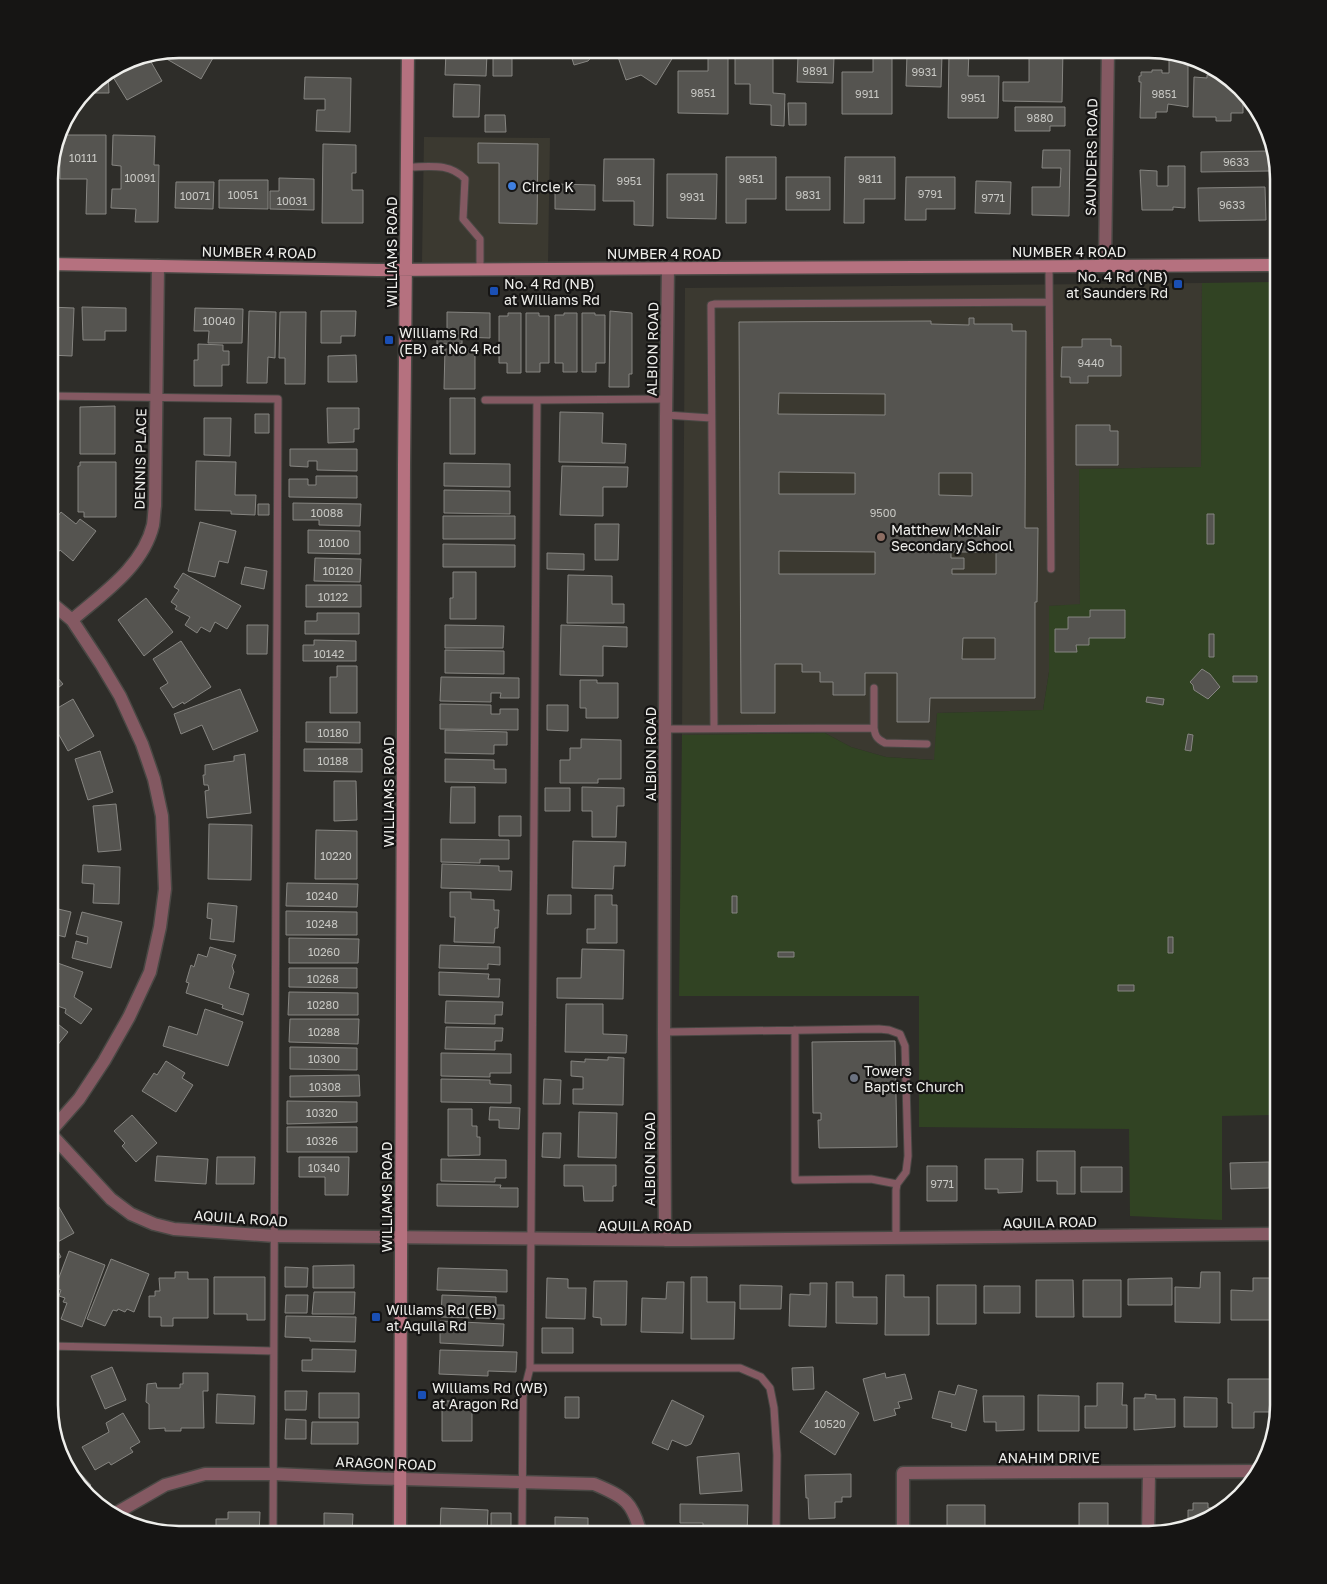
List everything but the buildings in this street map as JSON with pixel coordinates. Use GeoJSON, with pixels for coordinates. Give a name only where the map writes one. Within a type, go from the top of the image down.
{"type":"FeatureCollection","features":[{"type":"Feature","properties":{"kind":"street","name":"WILLIAMS ROAD"},"geometry":{"type":"LineString","coordinates":[[400,1526],[408,58]]}},
{"type":"Feature","properties":{"kind":"street","name":"SAUNDERS ROAD"},"geometry":{"type":"LineString","coordinates":[[1106,266],[1108,58]]}},
{"type":"Feature","properties":{"kind":"street","name":"NUMBER 4 ROAD"},"geometry":{"type":"LineString","coordinates":[[58,264],[406,270],[1270,265]]}},
{"type":"Feature","properties":{"kind":"street","name":"DENNIS PLACE"},"geometry":{"type":"LineString","coordinates":[[72,620],[127,572],[147,541],[153,525],[155,506],[158,266]]}},
{"type":"Feature","properties":{"kind":"street","name":"ALBION ROAD"},"geometry":{"type":"LineString","coordinates":[[665,1240],[664,1032],[668,268]]}},
{"type":"Feature","properties":{"kind":"street"},"geometry":{"type":"LineString","coordinates":[[57,1124],[79,1099],[104,1062],[129,1017],[150,972],[160,927],[165,889],[162,816],[154,779],[145,753],[120,696],[101,664],[72,620],[58,608]]}},
{"type":"Feature","properties":{"kind":"street","name":"AQUILA ROAD"},"geometry":{"type":"LineString","coordinates":[[57,1142],[112,1199],[131,1214],[154,1224],[174,1229],[275,1236],[665,1240],[1270,1234]]}},
{"type":"Feature","properties":{"kind":"street","name":"ANAHIM DRIVE"},"geometry":{"type":"LineString","coordinates":[[903,1526],[903,1473],[1250,1470]]}},
{"type":"Feature","properties":{"kind":"street"},"geometry":{"type":"LineString","coordinates":[[1148,1526],[1149,1472]]}},
{"type":"Feature","properties":{"kind":"street","name":"ARAGON ROAD"},"geometry":{"type":"LineString","coordinates":[[120,1511],[165,1485],[205,1474],[274,1474],[594,1484],[613,1492],[628,1502],[639,1526]]}},
{"type":"Feature","properties":{"kind":"lane"},"geometry":{"type":"LineString","coordinates":[[406,168],[448,168],[458,172],[465,178],[463,219],[480,239],[480,270]]}},
{"type":"Feature","properties":{"kind":"lane"},"geometry":{"type":"LineString","coordinates":[[1049,266],[1051,569]]}},
{"type":"Feature","properties":{"kind":"lane"},"geometry":{"type":"LineString","coordinates":[[714,728],[711,305],[1049,302]]}},
{"type":"Feature","properties":{"kind":"lane"},"geometry":{"type":"LineString","coordinates":[[58,396],[278,399],[273,1526]]}},
{"type":"Feature","properties":{"kind":"lane"},"geometry":{"type":"LineString","coordinates":[[486,400],[667,399]]}},
{"type":"Feature","properties":{"kind":"lane"},"geometry":{"type":"LineString","coordinates":[[522,1526],[523,1396],[530,1368],[537,400]]}},
{"type":"Feature","properties":{"kind":"lane"},"geometry":{"type":"LineString","coordinates":[[666,415],[711,418]]}},
{"type":"Feature","properties":{"kind":"lane"},"geometry":{"type":"LineString","coordinates":[[874,688],[874,728],[878,740],[885,743],[927,744]]}},
{"type":"Feature","properties":{"kind":"lane"},"geometry":{"type":"LineString","coordinates":[[666,729],[874,728]]}},
{"type":"Feature","properties":{"kind":"lane"},"geometry":{"type":"LineString","coordinates":[[796,1030],[795,1180],[871,1179],[897,1184]]}},
{"type":"Feature","properties":{"kind":"lane"},"geometry":{"type":"LineString","coordinates":[[664,1032],[888,1030],[900,1034],[905,1046],[907,1068],[908,1156],[906,1172],[897,1184],[896,1239]]}},
{"type":"Feature","properties":{"kind":"lane"},"geometry":{"type":"LineString","coordinates":[[57,1346],[273,1351]]}},
{"type":"Feature","properties":{"kind":"lane"},"geometry":{"type":"LineString","coordinates":[[530,1368],[740,1368],[761,1377],[770,1388],[774,1408],[777,1455],[776,1526]]}},
{"type":"Feature","properties":{"kind":"shaded area"},"geometry":{"type":"Polygon","coordinates":[[[424,137],[550,138],[548,263],[422,262],[424,137]]]}},
{"type":"Feature","properties":{"kind":"shaded area","name":"Matthew McNair Secondary School"},"geometry":{"type":"Polygon","coordinates":[[[1202,283],[1201,467],[1079,469],[1080,605],[1049,606],[1049,672],[1043,710],[937,713],[935,760],[886,757],[851,747],[825,733],[682,735],[685,288],[1202,283]]]}},
{"type":"Feature","properties":{"kind":"green space"},"geometry":{"type":"Polygon","coordinates":[[[1270,282],[1270,1115],[1222,1116],[1222,1220],[1130,1216],[1129,1129],[919,1127],[919,996],[679,996],[682,735],[825,733],[851,747],[886,757],[934,760],[937,713],[1043,710],[1049,672],[1049,606],[1080,604],[1079,469],[1201,467],[1202,283],[1270,282]]]}},
{"type":"Feature","properties":{"kind":"place","name":"Circle K"},"geometry":{"type":"Point","coordinates":[512,186]}},
{"type":"Feature","properties":{"kind":"place","name":"No. 4 Rd (NB) at Saunders Rd"},"geometry":{"type":"Point","coordinates":[1178,284]}},
{"type":"Feature","properties":{"kind":"place","name":"No. 4 Rd (NB) at Williams Rd"},"geometry":{"type":"Point","coordinates":[494,291]}},
{"type":"Feature","properties":{"kind":"place","name":"Williams Rd (EB) at No 4 Rd"},"geometry":{"type":"Point","coordinates":[389,340]}},
{"type":"Feature","properties":{"kind":"place","name":"Matthew McNair Secondary School"},"geometry":{"type":"Point","coordinates":[881,537]}},
{"type":"Feature","properties":{"kind":"place","name":"Towers Baptist Church"},"geometry":{"type":"Point","coordinates":[854,1078]}},
{"type":"Feature","properties":{"kind":"place","name":"Williams Rd (EB) at Aquila Rd"},"geometry":{"type":"Point","coordinates":[376,1317]}},
{"type":"Feature","properties":{"kind":"place","name":"Williams Rd (WB) at Aragon Rd"},"geometry":{"type":"Point","coordinates":[422,1395]}}]}
